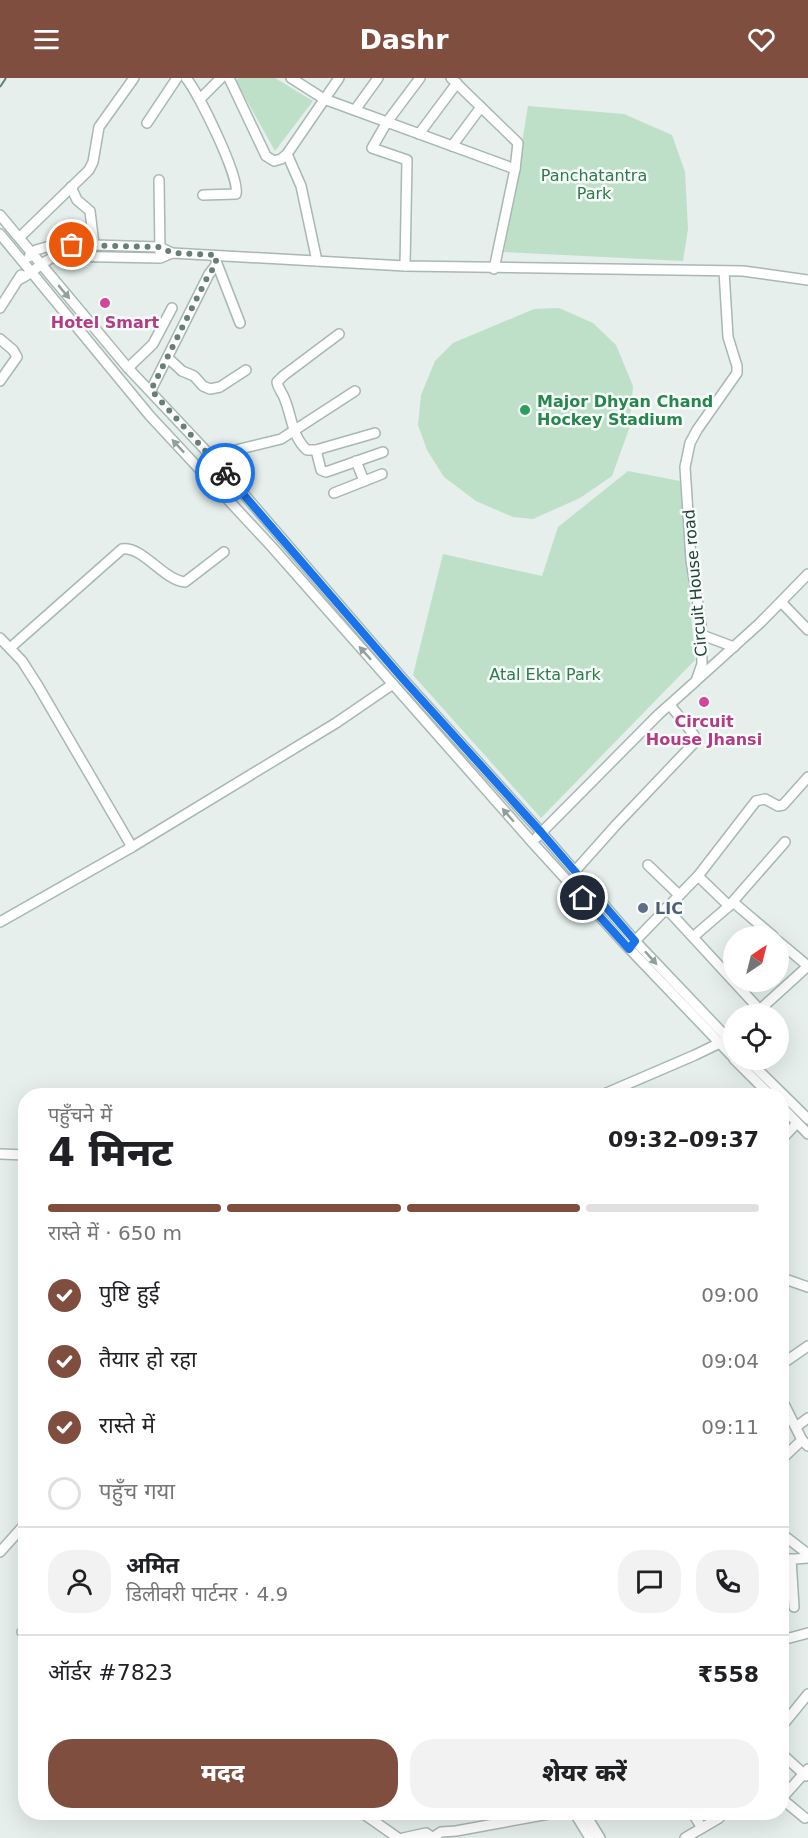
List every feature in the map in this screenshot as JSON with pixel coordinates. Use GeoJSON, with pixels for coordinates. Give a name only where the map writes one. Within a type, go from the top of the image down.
{"type":"FeatureCollection","features":[{"type":"Feature","properties":{"kind":"street"},"geometry":{"type":"LineString","coordinates":[[20,237],[92,167],[99,127],[134,78]]}},
{"type":"Feature","properties":{"kind":"street"},"geometry":{"type":"LineString","coordinates":[[147,123],[177,78]]}},
{"type":"Feature","properties":{"kind":"street"},"geometry":{"type":"LineString","coordinates":[[186,78],[200,99],[234,176],[237,193],[202,195]]}},
{"type":"Feature","properties":{"kind":"street"},"geometry":{"type":"LineString","coordinates":[[200,99],[221,78]]}},
{"type":"Feature","properties":{"kind":"street"},"geometry":{"type":"LineString","coordinates":[[229,78],[267,156],[274,161],[287,154],[339,78]]}},
{"type":"Feature","properties":{"kind":"street"},"geometry":{"type":"LineString","coordinates":[[291,78],[324,99],[515,168]]}},
{"type":"Feature","properties":{"kind":"street"},"geometry":{"type":"LineString","coordinates":[[355,110],[378,78]]}},
{"type":"Feature","properties":{"kind":"street"},"geometry":{"type":"LineString","coordinates":[[405,266],[407,160],[372,148],[387,122],[420,78]]}},
{"type":"Feature","properties":{"kind":"street"},"geometry":{"type":"LineString","coordinates":[[419,134],[454,81],[518,143],[494,268]]}},
{"type":"Feature","properties":{"kind":"street"},"geometry":{"type":"LineString","coordinates":[[452,146],[481,107]]}},
{"type":"Feature","properties":{"kind":"street"},"geometry":{"type":"LineString","coordinates":[[287,154],[301,186],[317,261]]}},
{"type":"Feature","properties":{"kind":"street"},"geometry":{"type":"LineString","coordinates":[[159,180],[160,258]]}},
{"type":"Feature","properties":{"kind":"street"},"geometry":{"type":"LineString","coordinates":[[71,187],[77,200],[90,211],[94,245]]}},
{"type":"Feature","properties":{"kind":"street"},"geometry":{"type":"LineString","coordinates":[[0,215],[128,368],[211,456],[452,734],[575,871],[632,945]]}},
{"type":"Feature","properties":{"kind":"street"},"geometry":{"type":"LineString","coordinates":[[0,234],[150,416],[273,547],[532,842],[723,1036]]}},
{"type":"Feature","properties":{"kind":"street"},"geometry":{"type":"LineString","coordinates":[[0,308],[20,279],[24,264],[32,253],[41,247],[50,246],[160,247],[172,253],[216,260],[317,261],[494,268],[724,271],[808,280]]}},
{"type":"Feature","properties":{"kind":"street"},"geometry":{"type":"LineString","coordinates":[[20,279],[32,273],[50,258],[64,256],[160,258],[172,253]]}},
{"type":"Feature","properties":{"kind":"street"},"geometry":{"type":"LineString","coordinates":[[216,260],[240,323]]}},
{"type":"Feature","properties":{"kind":"street"},"geometry":{"type":"LineString","coordinates":[[151,390],[216,260]]}},
{"type":"Feature","properties":{"kind":"street","name":"Circuit House road"},"geometry":{"type":"LineString","coordinates":[[532,842],[696,681],[702,664],[702,636],[691,560],[685,467],[690,443],[737,373],[726,323],[724,271]]}},
{"type":"Feature","properties":{"kind":"street"},"geometry":{"type":"LineString","coordinates":[[128,368],[153,344],[172,308]]}},
{"type":"Feature","properties":{"kind":"street"},"geometry":{"type":"LineString","coordinates":[[339,334],[277,382],[287,403],[294,431],[304,448],[316,450],[375,433]]}},
{"type":"Feature","properties":{"kind":"street"},"geometry":{"type":"LineString","coordinates":[[0,339],[14,350],[17,357],[0,381]]}},
{"type":"Feature","properties":{"kind":"street"},"geometry":{"type":"LineString","coordinates":[[168,358],[182,371],[194,376],[203,386],[210,389],[220,387],[246,370]]}},
{"type":"Feature","properties":{"kind":"street"},"geometry":{"type":"LineString","coordinates":[[211,456],[271,442],[294,431],[355,391]]}},
{"type":"Feature","properties":{"kind":"street"},"geometry":{"type":"LineString","coordinates":[[316,450],[323,472],[383,452]]}},
{"type":"Feature","properties":{"kind":"street"},"geometry":{"type":"LineString","coordinates":[[356,461],[363,482]]}},
{"type":"Feature","properties":{"kind":"street"},"geometry":{"type":"LineString","coordinates":[[334,493],[382,474]]}},
{"type":"Feature","properties":{"kind":"street"},"geometry":{"type":"LineString","coordinates":[[10,648],[122,549],[134,550],[176,580],[185,582],[224,552]]}},
{"type":"Feature","properties":{"kind":"street"},"geometry":{"type":"LineString","coordinates":[[696,681],[808,574]]}},
{"type":"Feature","properties":{"kind":"street"},"geometry":{"type":"LineString","coordinates":[[781,602],[808,630]]}},
{"type":"Feature","properties":{"kind":"street"},"geometry":{"type":"LineString","coordinates":[[350,636],[359,627]]}},
{"type":"Feature","properties":{"kind":"street"},"geometry":{"type":"LineString","coordinates":[[702,636],[734,647]]}},
{"type":"Feature","properties":{"kind":"street"},"geometry":{"type":"LineString","coordinates":[[0,638],[22,662],[38,686],[132,847]]}},
{"type":"Feature","properties":{"kind":"street"},"geometry":{"type":"LineString","coordinates":[[0,922],[132,847],[336,723],[393,684]]}},
{"type":"Feature","properties":{"kind":"street"},"geometry":{"type":"LineString","coordinates":[[575,871],[694,743],[694,735],[670,705]]}},
{"type":"Feature","properties":{"kind":"street"},"geometry":{"type":"LineString","coordinates":[[632,945],[698,876],[756,801],[765,799],[778,806],[783,805],[808,777]]}},
{"type":"Feature","properties":{"kind":"street"},"geometry":{"type":"LineString","coordinates":[[693,937],[731,904],[784,842]]}},
{"type":"Feature","properties":{"kind":"street"},"geometry":{"type":"LineString","coordinates":[[648,865],[679,895]]}},
{"type":"Feature","properties":{"kind":"street"},"geometry":{"type":"LineString","coordinates":[[698,876],[760,926]]}},
{"type":"Feature","properties":{"kind":"street"},"geometry":{"type":"LineString","coordinates":[[666,908],[751,1004]]}},
{"type":"Feature","properties":{"kind":"street"},"geometry":{"type":"LineString","coordinates":[[767,1004],[808,966],[789,950]]}},
{"type":"Feature","properties":{"kind":"street"},"geometry":{"type":"LineString","coordinates":[[618,1088],[723,1043]]}},
{"type":"Feature","properties":{"kind":"street"},"geometry":{"type":"LineString","coordinates":[[745,1070],[763,1088]]}},
{"type":"Feature","properties":{"kind":"street"},"geometry":{"type":"LineString","coordinates":[[758,1070],[776,1088]]}},
{"type":"Feature","properties":{"kind":"street"},"geometry":{"type":"LineString","coordinates":[[789,1100],[808,1119]]}},
{"type":"Feature","properties":{"kind":"street"},"geometry":{"type":"LineString","coordinates":[[789,1114],[808,1134]]}},
{"type":"Feature","properties":{"kind":"street"},"geometry":{"type":"LineString","coordinates":[[789,1132],[798,1123]]}},
{"type":"Feature","properties":{"kind":"street"},"geometry":{"type":"LineString","coordinates":[[0,1154],[18,1155]]}},
{"type":"Feature","properties":{"kind":"street"},"geometry":{"type":"LineString","coordinates":[[789,1280],[808,1287]]}},
{"type":"Feature","properties":{"kind":"street"},"geometry":{"type":"LineString","coordinates":[[789,1359],[808,1346]]}},
{"type":"Feature","properties":{"kind":"street"},"geometry":{"type":"LineString","coordinates":[[789,1414],[805,1443],[789,1454]]}},
{"type":"Feature","properties":{"kind":"street"},"geometry":{"type":"LineString","coordinates":[[796,1427],[808,1418]]}},
{"type":"Feature","properties":{"kind":"street"},"geometry":{"type":"LineString","coordinates":[[0,1552],[18,1532]]}},
{"type":"Feature","properties":{"kind":"street"},"geometry":{"type":"LineString","coordinates":[[789,1540],[808,1556]]}},
{"type":"Feature","properties":{"kind":"street"},"geometry":{"type":"LineString","coordinates":[[789,1559],[808,1556]]}},
{"type":"Feature","properties":{"kind":"street"},"geometry":{"type":"LineString","coordinates":[[789,1578],[794,1607]]}},
{"type":"Feature","properties":{"kind":"street"},"geometry":{"type":"LineString","coordinates":[[789,1639],[805,1636]]}},
{"type":"Feature","properties":{"kind":"street"},"geometry":{"type":"LineString","coordinates":[[789,1717],[808,1694]]}},
{"type":"Feature","properties":{"kind":"street"},"geometry":{"type":"LineString","coordinates":[[789,1759],[807,1773],[789,1791]]}},
{"type":"Feature","properties":{"kind":"street"},"geometry":{"type":"LineString","coordinates":[[789,1804],[805,1818]]}},
{"type":"Feature","properties":{"kind":"street"},"geometry":{"type":"LineString","coordinates":[[372,1820],[398,1838]]}},
{"type":"Feature","properties":{"kind":"street"},"geometry":{"type":"LineString","coordinates":[[403,1838],[426,1833],[432,1838],[441,1832],[457,1835],[524,1820]]}},
{"type":"Feature","properties":{"kind":"street"},"geometry":{"type":"LineString","coordinates":[[577,1838],[589,1835],[579,1820]]}},
{"type":"Feature","properties":{"kind":"street"},"geometry":{"type":"LineString","coordinates":[[589,1820],[600,1838]]}},
{"type":"Feature","properties":{"kind":"street"},"geometry":{"type":"LineString","coordinates":[[697,1820],[702,1828]]}},
{"type":"Feature","properties":{"kind":"street"},"geometry":{"type":"LineString","coordinates":[[684,1838],[716,1820]]}},
{"type":"Feature","properties":{"kind":"green space"},"geometry":{"type":"Polygon","coordinates":[[[238,78],[275,78],[313,101],[275,151],[236,81],[238,78]]]}},
{"type":"Feature","properties":{"kind":"green space","name":"Panchatantra Park"},"geometry":{"type":"Polygon","coordinates":[[[528,106],[624,114],[672,135],[685,172],[688,229],[683,261],[504,252],[528,106]]]}},
{"type":"Feature","properties":{"kind":"green space","name":"Major Dhyan Chand Hockey Stadium"},"geometry":{"type":"Polygon","coordinates":[[[559,308],[593,323],[616,345],[633,386],[629,429],[612,476],[580,498],[533,519],[513,517],[476,501],[444,477],[427,450],[418,425],[421,395],[435,361],[453,343],[534,309],[559,308]]]}},
{"type":"Feature","properties":{"kind":"green space","name":"Atal Ekta Park"},"geometry":{"type":"Polygon","coordinates":[[[628,471],[680,481],[695,660],[541,818],[413,675],[443,554],[542,576],[558,527],[628,471]]]}},
{"type":"Feature","properties":{"kind":"railway"},"geometry":{"type":"LineString","coordinates":[[0,87],[6,78]]}},
{"type":"Feature","properties":{"kind":"way so far"},"geometry":{"type":"LineString","coordinates":[[72,245],[160,247],[172,253],[216,255],[216,265],[211,270],[151,390],[225,473]]}},
{"type":"Feature","properties":{"kind":"place","name":"Hotel Smart"},"geometry":{"type":"Point","coordinates":[105,303]}},
{"type":"Feature","properties":{"kind":"place","name":"Major Dhyan Chand Hockey Stadium"},"geometry":{"type":"Point","coordinates":[525,410]}},
{"type":"Feature","properties":{"kind":"place","name":"Circuit House Jhansi"},"geometry":{"type":"Point","coordinates":[704,702]}},
{"type":"Feature","properties":{"kind":"place","name":"LIC"},"geometry":{"type":"Point","coordinates":[643,908]}},
{"type":"Feature","properties":{"kind":"route"},"geometry":{"type":"LineString","coordinates":[[225,473],[402,678],[541,832],[635,941],[629,949],[583,898]]}}]}
